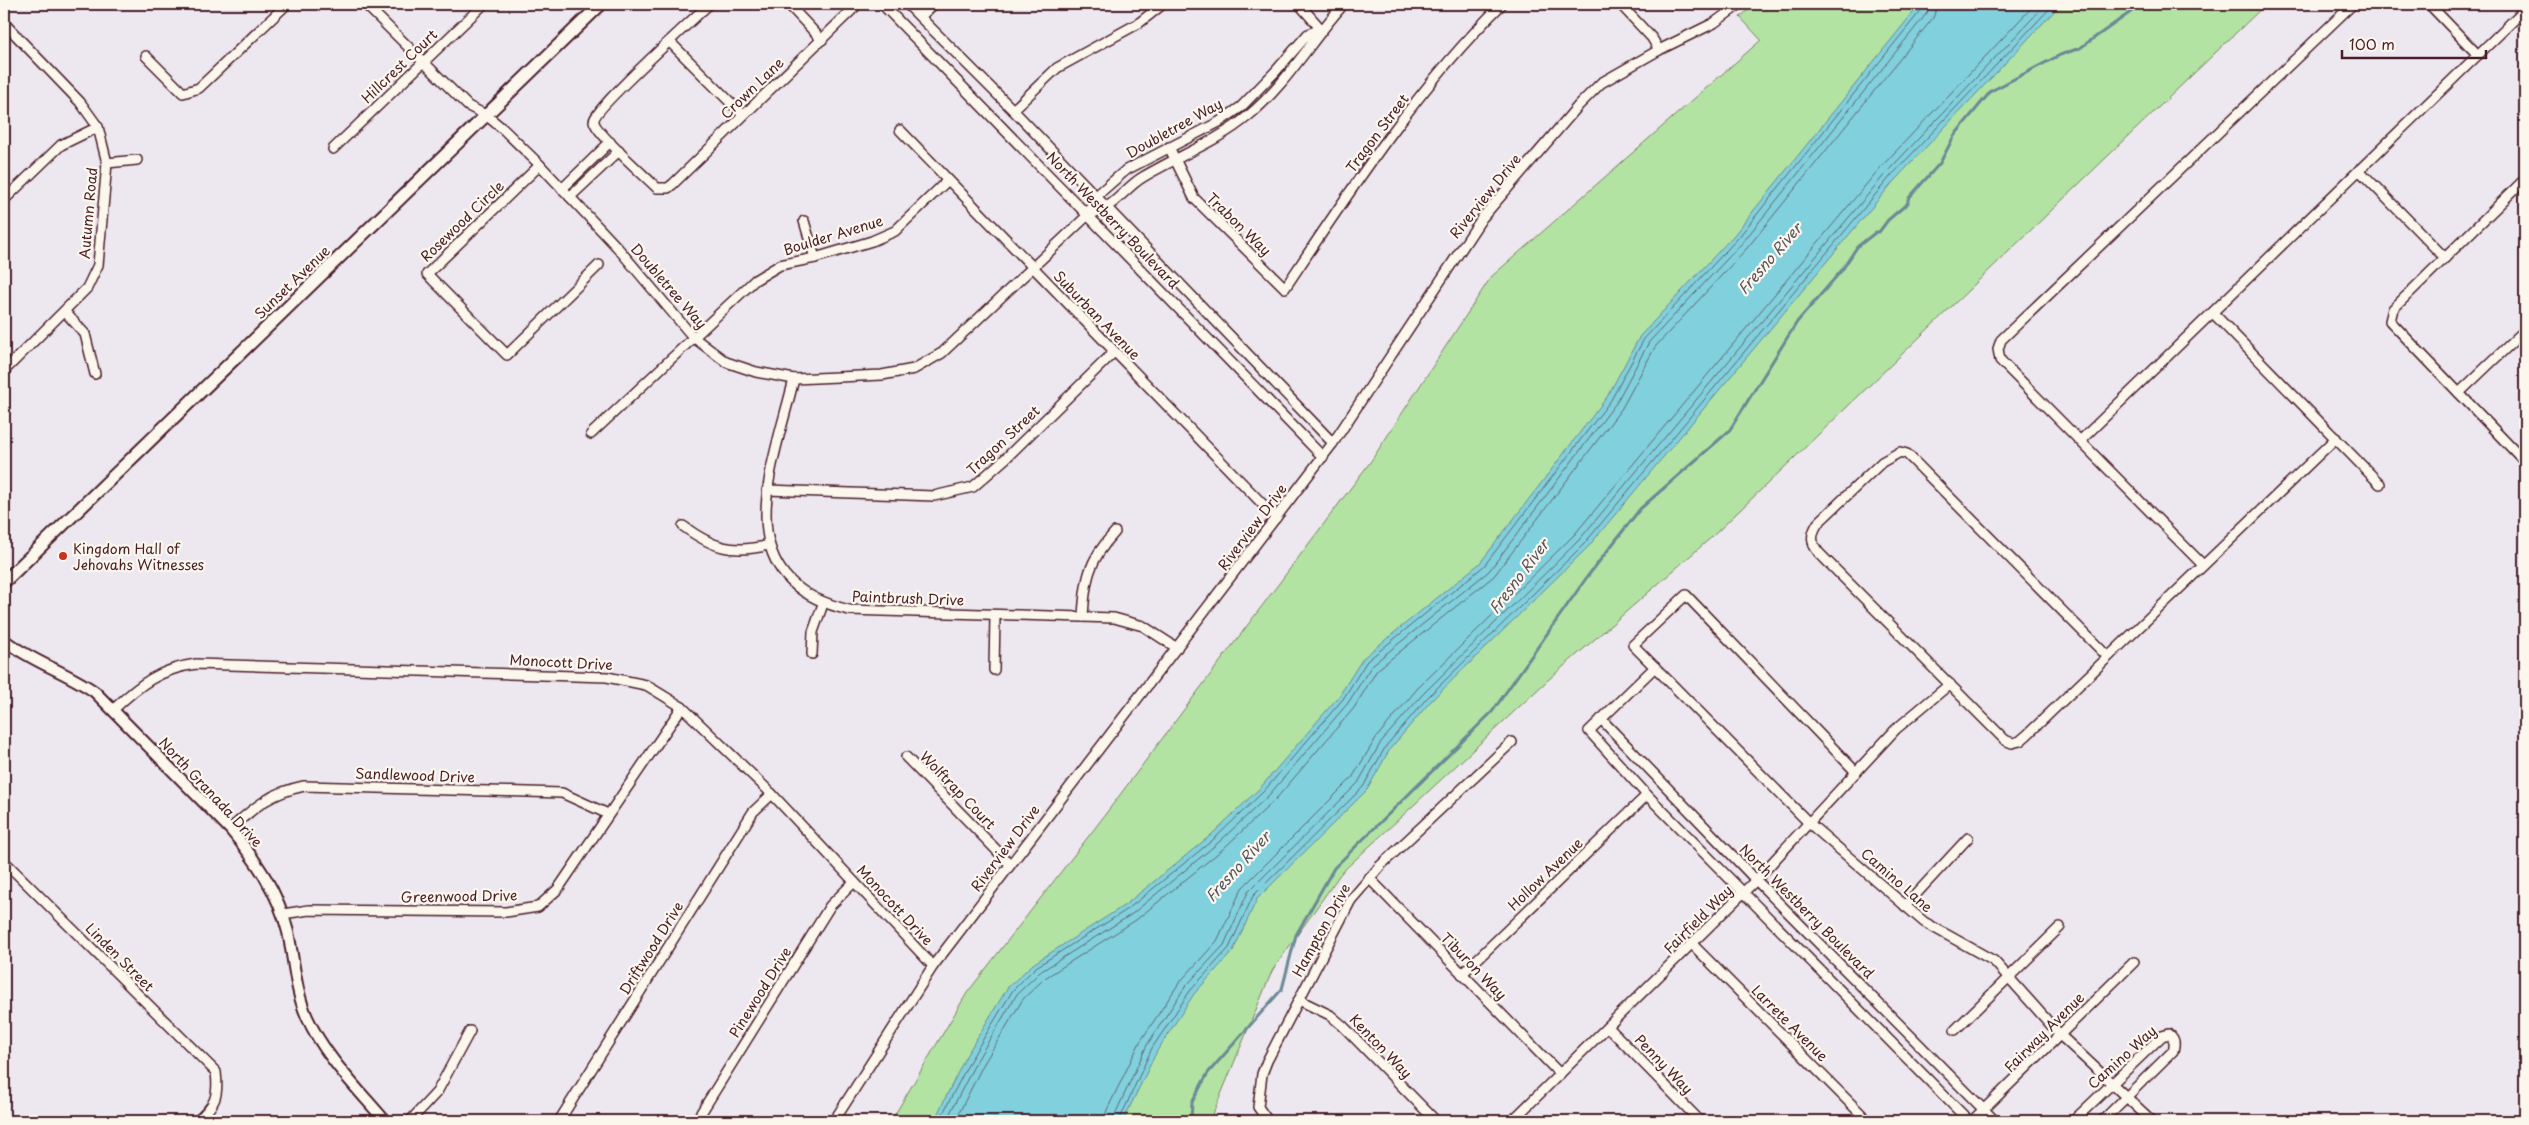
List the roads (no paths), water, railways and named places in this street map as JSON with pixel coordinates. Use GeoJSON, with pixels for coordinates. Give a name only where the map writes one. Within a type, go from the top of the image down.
{"type":"FeatureCollection","features":[{"type":"Feature","properties":{"kind":"main road","name":"Sunset Avenue"},"geometry":{"type":"LineString","coordinates":[[4,582],[601,4]]}},
{"type":"Feature","properties":{"kind":"street"},"geometry":{"type":"LineString","coordinates":[[146,56],[183,93],[199,88],[287,4]]}},
{"type":"Feature","properties":{"kind":"street","name":"Doubletree Way"},"geometry":{"type":"LineString","coordinates":[[365,4],[468,106],[486,115],[540,165],[617,247],[693,337],[726,362],[756,372],[794,379],[882,376],[914,369],[942,353],[1088,215],[1105,208],[1134,182],[1174,158],[1225,133],[1248,116],[1284,79],[1316,40],[1322,29],[1344,4]]}},
{"type":"Feature","properties":{"kind":"street","name":"Hillcrest Court"},"geometry":{"type":"LineString","coordinates":[[333,149],[484,4]]}},
{"type":"Feature","properties":{"kind":"street"},"geometry":{"type":"LineString","coordinates":[[570,197],[619,151],[595,126],[596,115],[621,87],[709,4]]}},
{"type":"Feature","properties":{"kind":"street"},"geometry":{"type":"LineString","coordinates":[[788,4],[822,40]]}},
{"type":"Feature","properties":{"kind":"street","name":"Crown Lane"},"geometry":{"type":"LineString","coordinates":[[619,151],[657,188],[662,189],[673,184],[858,4]]}},
{"type":"Feature","properties":{"kind":"street","name":"North Westberry Boulevard"},"geometry":{"type":"LineString","coordinates":[[882,4],[1323,456]]}},
{"type":"Feature","properties":{"kind":"street","name":"North Westberry Boulevard"},"geometry":{"type":"LineString","coordinates":[[907,4],[1013,110],[1105,208],[1333,443]]}},
{"type":"Feature","properties":{"kind":"street"},"geometry":{"type":"LineString","coordinates":[[920,17],[934,4]]}},
{"type":"Feature","properties":{"kind":"street"},"geometry":{"type":"LineString","coordinates":[[1013,110],[1057,68],[1139,23],[1163,4]]}},
{"type":"Feature","properties":{"kind":"street"},"geometry":{"type":"LineString","coordinates":[[1299,4],[1322,29]]}},
{"type":"Feature","properties":{"kind":"street","name":"Tragon Street"},"geometry":{"type":"LineString","coordinates":[[1285,288],[1376,152],[1481,25],[1502,4]]}},
{"type":"Feature","properties":{"kind":"street"},"geometry":{"type":"LineString","coordinates":[[1620,4],[1652,38],[1659,50]]}},
{"type":"Feature","properties":{"kind":"street","name":"Riverview Drive"},"geometry":{"type":"LineString","coordinates":[[834,1121],[933,966],[1333,443],[1482,218],[1589,94],[1614,74],[1714,23],[1740,4]]}},
{"type":"Feature","properties":{"kind":"street"},"geometry":{"type":"LineString","coordinates":[[2203,566],[2081,440],[2000,360],[1998,349],[2001,340],[2353,4]]}},
{"type":"Feature","properties":{"kind":"street"},"geometry":{"type":"LineString","coordinates":[[2429,4],[2478,55]]}},
{"type":"Feature","properties":{"kind":"street"},"geometry":{"type":"LineString","coordinates":[[2081,440],[2519,15]]}},
{"type":"Feature","properties":{"kind":"street","name":"Autumn Road"},"geometry":{"type":"LineString","coordinates":[[4,371],[87,288],[98,265],[107,163],[98,127],[80,102],[5,26]]}},
{"type":"Feature","properties":{"kind":"street","name":"Doubletree Way"},"geometry":{"type":"LineString","coordinates":[[1088,215],[1095,197],[1126,170],[1219,122],[1240,107],[1275,72],[1308,34],[1322,29]]}},
{"type":"Feature","properties":{"kind":"street"},"geometry":{"type":"LineString","coordinates":[[670,42],[743,115]]}},
{"type":"Feature","properties":{"kind":"street"},"geometry":{"type":"LineString","coordinates":[[4,200],[61,145],[98,127]]}},
{"type":"Feature","properties":{"kind":"street","name":"Suburban Avenue"},"geometry":{"type":"LineString","coordinates":[[900,130],[1276,518]]}},
{"type":"Feature","properties":{"kind":"street"},"geometry":{"type":"LineString","coordinates":[[562,189],[610,142]]}},
{"type":"Feature","properties":{"kind":"street","name":"Trabon Way"},"geometry":{"type":"LineString","coordinates":[[1169,147],[1194,198],[1285,288]]}},
{"type":"Feature","properties":{"kind":"street"},"geometry":{"type":"LineString","coordinates":[[107,163],[137,160]]}},
{"type":"Feature","properties":{"kind":"street","name":"Rosewood Circle"},"geometry":{"type":"LineString","coordinates":[[540,165],[427,274],[507,355],[598,267]]}},
{"type":"Feature","properties":{"kind":"street"},"geometry":{"type":"LineString","coordinates":[[2359,170],[2445,258]]}},
{"type":"Feature","properties":{"kind":"street"},"geometry":{"type":"LineString","coordinates":[[2525,179],[2393,308],[2390,316],[2390,321],[2525,462]]}},
{"type":"Feature","properties":{"kind":"street","name":"Boulder Avenue"},"geometry":{"type":"LineString","coordinates":[[591,434],[755,280],[780,265],[815,258],[872,241],[895,231],[948,180]]}},
{"type":"Feature","properties":{"kind":"street"},"geometry":{"type":"LineString","coordinates":[[804,221],[815,258]]}},
{"type":"Feature","properties":{"kind":"street"},"geometry":{"type":"LineString","coordinates":[[65,312],[85,334],[94,374]]}},
{"type":"Feature","properties":{"kind":"street"},"geometry":{"type":"LineString","coordinates":[[2212,313],[2380,484]]}},
{"type":"Feature","properties":{"kind":"street"},"geometry":{"type":"LineString","coordinates":[[2459,393],[2525,330]]}},
{"type":"Feature","properties":{"kind":"street","name":"Tragon Street"},"geometry":{"type":"LineString","coordinates":[[767,490],[934,496],[973,487],[1006,458],[1114,352]]}},
{"type":"Feature","properties":{"kind":"street","name":"Paintbrush Drive"},"geometry":{"type":"LineString","coordinates":[[794,379],[767,490],[764,510],[769,544],[781,569],[793,584],[823,604],[848,610],[1114,618],[1143,626],[1177,648]]}},
{"type":"Feature","properties":{"kind":"street"},"geometry":{"type":"LineString","coordinates":[[2108,657],[1914,460],[1900,452],[1882,462],[1818,523],[1813,531],[1813,546],[2005,740],[2012,743],[2020,741],[2027,735],[2336,438]]}},
{"type":"Feature","properties":{"kind":"street"},"geometry":{"type":"LineString","coordinates":[[683,526],[699,538],[723,548],[739,550],[769,544]]}},
{"type":"Feature","properties":{"kind":"street"},"geometry":{"type":"LineString","coordinates":[[1083,616],[1085,585],[1090,568],[1095,556],[1115,532]]}},
{"type":"Feature","properties":{"kind":"street","name":"Camino Lane"},"geometry":{"type":"LineString","coordinates":[[1856,772],[1686,595],[1633,645],[1809,823],[1924,922],[1994,962],[2060,1035],[2152,1121]]}},
{"type":"Feature","properties":{"kind":"street"},"geometry":{"type":"LineString","coordinates":[[812,654],[813,632],[823,604]]}},
{"type":"Feature","properties":{"kind":"street"},"geometry":{"type":"LineString","coordinates":[[994,670],[995,615]]}},
{"type":"Feature","properties":{"kind":"street","name":"North Granada Drive"},"geometry":{"type":"LineString","coordinates":[[4,640],[24,655],[80,681],[114,709],[250,852],[266,878],[283,914],[298,991],[307,1017],[326,1051],[385,1121]]}},
{"type":"Feature","properties":{"kind":"street","name":"Monocott Drive"},"geometry":{"type":"LineString","coordinates":[[114,709],[157,674],[178,667],[196,664],[607,677],[646,685],[682,707],[772,794],[933,966]]}},
{"type":"Feature","properties":{"kind":"street"},"geometry":{"type":"LineString","coordinates":[[1655,667],[1589,731],[1646,795],[1970,1121]]}},
{"type":"Feature","properties":{"kind":"street","name":"Fairfield Way"},"geometry":{"type":"LineString","coordinates":[[1512,1121],[1756,880],[1896,729],[1950,684]]}},
{"type":"Feature","properties":{"kind":"street","name":"Greenwood Drive"},"geometry":{"type":"LineString","coordinates":[[283,914],[308,910],[506,912],[538,907],[558,889],[682,707]]}},
{"type":"Feature","properties":{"kind":"street","name":"North Westberry Boulevard"},"geometry":{"type":"LineString","coordinates":[[1601,719],[1756,880],[1995,1121]]}},
{"type":"Feature","properties":{"kind":"street","name":"Hampton Drive"},"geometry":{"type":"LineString","coordinates":[[1268,1121],[1258,1107],[1262,1074],[1351,900],[1369,878],[1512,742]]}},
{"type":"Feature","properties":{"kind":"street","name":"Wolftrap Court"},"geometry":{"type":"LineString","coordinates":[[906,757],[1010,864]]}},
{"type":"Feature","properties":{"kind":"street","name":"Sandlewood Drive"},"geometry":{"type":"LineString","coordinates":[[230,829],[257,805],[272,795],[304,786],[562,793],[608,814]]}},
{"type":"Feature","properties":{"kind":"street","name":"Driftwood Drive"},"geometry":{"type":"LineString","coordinates":[[559,1121],[753,812],[772,794]]}},
{"type":"Feature","properties":{"kind":"street","name":"Hollow Avenue"},"geometry":{"type":"LineString","coordinates":[[1462,974],[1646,795]]}},
{"type":"Feature","properties":{"kind":"street"},"geometry":{"type":"LineString","coordinates":[[1906,906],[1968,838]]}},
{"type":"Feature","properties":{"kind":"street","name":"Linden Street"},"geometry":{"type":"LineString","coordinates":[[4,861],[216,1072],[218,1092],[209,1110],[197,1121]]}},
{"type":"Feature","properties":{"kind":"street","name":"Tiburon Way"},"geometry":{"type":"LineString","coordinates":[[1369,878],[1560,1074]]}},
{"type":"Feature","properties":{"kind":"street","name":"Pinewood Drive"},"geometry":{"type":"LineString","coordinates":[[696,1121],[830,906],[854,882]]}},
{"type":"Feature","properties":{"kind":"street"},"geometry":{"type":"LineString","coordinates":[[1955,1030],[2060,927]]}},
{"type":"Feature","properties":{"kind":"street","name":"Larrete Avenue"},"geometry":{"type":"LineString","coordinates":[[1692,944],[1868,1121]]}},
{"type":"Feature","properties":{"kind":"street","name":"Fairway Avenue"},"geometry":{"type":"LineString","coordinates":[[1970,1121],[1984,1110],[2134,962]]}},
{"type":"Feature","properties":{"kind":"street","name":"Kenton Way"},"geometry":{"type":"LineString","coordinates":[[1299,1000],[1330,1015],[1343,1026],[1436,1121]]}},
{"type":"Feature","properties":{"kind":"street","name":"Penny Way"},"geometry":{"type":"LineString","coordinates":[[1608,1027],[1700,1121]]}},
{"type":"Feature","properties":{"kind":"street"},"geometry":{"type":"LineString","coordinates":[[410,1121],[437,1092],[470,1031]]}},
{"type":"Feature","properties":{"kind":"street","name":"Camino Way"},"geometry":{"type":"LineString","coordinates":[[2074,1121],[2162,1036],[2168,1034],[2173,1037],[2175,1044],[2173,1051],[2102,1121]]}},
{"type":"Feature","properties":{"kind":"water","name":"Fresno River"},"geometry":{"type":"Polygon","coordinates":[[[1920,4],[2061,4],[1894,181],[1588,547],[1431,701],[1390,749],[1367,790],[1257,899],[1233,951],[1194,994],[1157,1051],[1123,1121],[934,1121],[966,1056],[1008,987],[1033,964],[1125,905],[1211,835],[1260,788],[1339,696],[1363,658],[1480,563],[1607,397],[1640,336],[1734,235],[1920,4]]]}},
{"type":"Feature","properties":{"kind":"waterway"},"geometry":{"type":"LineString","coordinates":[[1191,1121],[1192,1102],[1208,1073],[1282,989],[1296,935],[1334,868],[1492,712],[1587,577],[1640,509],[1729,431],[1797,322],[1842,270],[1857,247],[1876,232],[1879,232],[1888,220],[1908,203],[1908,199],[1940,163],[1954,136],[1991,91],[2060,55],[2080,48],[2142,4]]}},
{"type":"Feature","properties":{"kind":"place","name":"Kingdom Hall of Jehovahs Witnesses"},"geometry":{"type":"Point","coordinates":[63,556]}}]}
